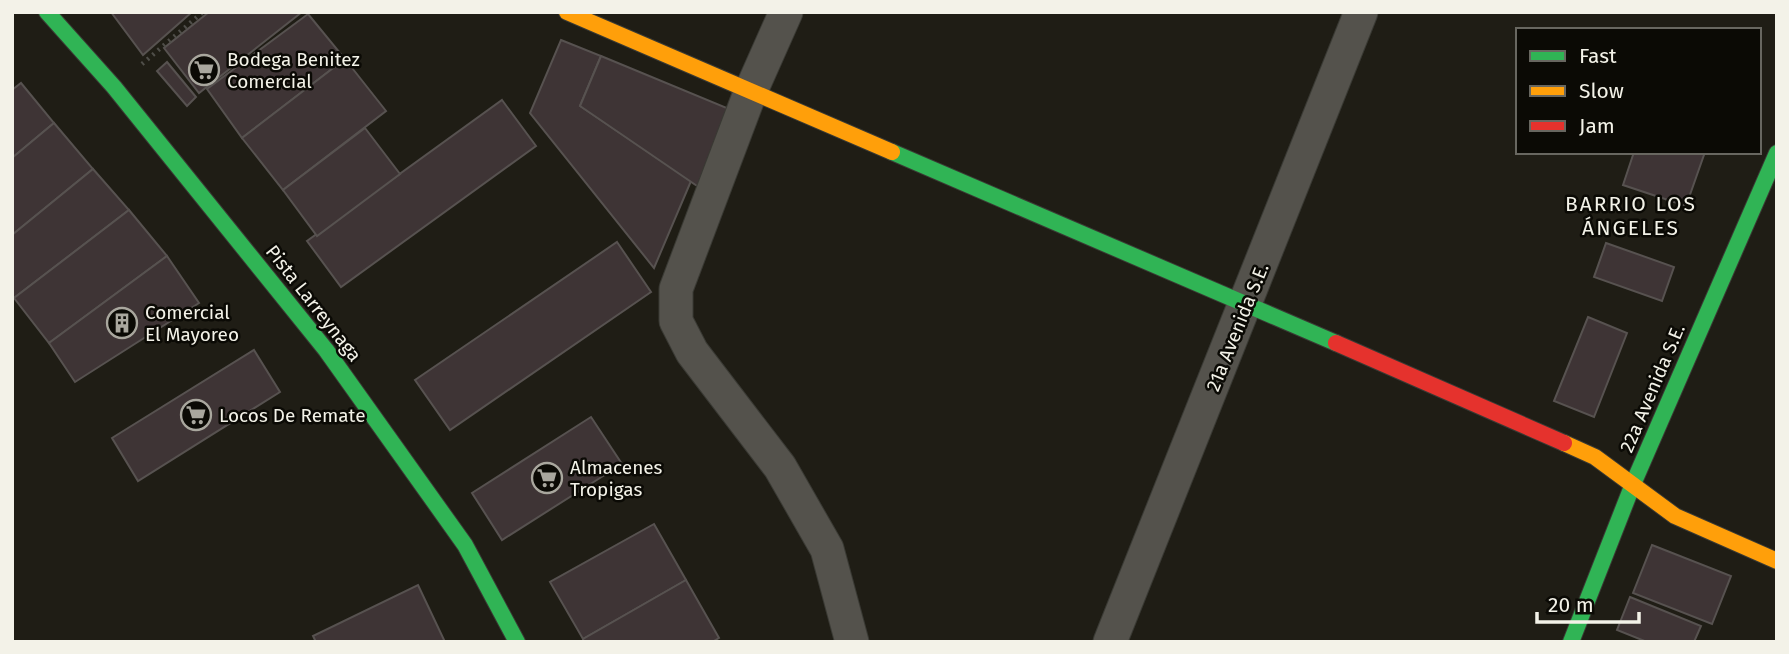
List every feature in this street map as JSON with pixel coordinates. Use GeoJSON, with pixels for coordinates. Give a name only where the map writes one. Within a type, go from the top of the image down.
{"type":"FeatureCollection","features":[{"type":"Feature","properties":{"kind":"street","name":"Pista Larreynaga"},"geometry":{"type":"LineString","coordinates":[[47,12],[114,87],[326,350],[465,545],[517,642]]}},
{"type":"Feature","properties":{"kind":"street"},"geometry":{"type":"LineString","coordinates":[[566,12],[1595,457],[1675,516],[1777,561]]}},
{"type":"Feature","properties":{"kind":"street"},"geometry":{"type":"LineString","coordinates":[[786,12],[750,93],[676,289],[676,321],[692,352],[780,467],[827,549],[852,642]]}},
{"type":"Feature","properties":{"kind":"street","name":"21a Avenida S.E."},"geometry":{"type":"LineString","coordinates":[[1110,642],[1361,12]]}},
{"type":"Feature","properties":{"kind":"street","name":"22a Avenida S.E."},"geometry":{"type":"LineString","coordinates":[[1571,642],[1633,484],[1777,153]]}},
{"type":"Feature","properties":{"kind":"path"},"geometry":{"type":"LineString","coordinates":[[114,87],[203,12]]}},
{"type":"Feature","properties":{"kind":"building"},"geometry":{"type":"Polygon","coordinates":[[[111,12],[192,12],[143,55],[111,12]]]}},
{"type":"Feature","properties":{"kind":"building","name":"Bodega Benitez Comercial"},"geometry":{"type":"Polygon","coordinates":[[[209,12],[302,12],[199,93],[164,48],[209,12]]]}},
{"type":"Feature","properties":{"kind":"building"},"geometry":{"type":"Polygon","coordinates":[[[308,14],[345,59],[242,138],[207,89],[308,14]]]}},
{"type":"Feature","properties":{"kind":"building"},"geometry":{"type":"Polygon","coordinates":[[[561,40],[601,56],[580,106],[691,181],[654,268],[530,113],[561,40]]]}},
{"type":"Feature","properties":{"kind":"building"},"geometry":{"type":"Polygon","coordinates":[[[601,56],[734,111],[703,190],[580,106],[601,56]]]}},
{"type":"Feature","properties":{"kind":"building"},"geometry":{"type":"Polygon","coordinates":[[[345,59],[386,111],[283,190],[242,138],[345,59]]]}},
{"type":"Feature","properties":{"kind":"building"},"geometry":{"type":"Polygon","coordinates":[[[167,62],[196,97],[187,106],[157,71],[167,62]]]}},
{"type":"Feature","properties":{"kind":"building"},"geometry":{"type":"Polygon","coordinates":[[[21,83],[54,123],[12,158],[12,90],[21,83]]]}},
{"type":"Feature","properties":{"kind":"building"},"geometry":{"type":"Polygon","coordinates":[[[502,100],[536,146],[341,287],[307,241],[502,100]]]}},
{"type":"Feature","properties":{"kind":"building"},"geometry":{"type":"Polygon","coordinates":[[[54,123],[93,169],[12,235],[12,158],[54,123]]]}},
{"type":"Feature","properties":{"kind":"building"},"geometry":{"type":"Polygon","coordinates":[[[365,128],[400,174],[317,236],[283,190],[365,128]]]}},
{"type":"Feature","properties":{"kind":"building"},"geometry":{"type":"Polygon","coordinates":[[[1633,154],[1704,154],[1686,206],[1623,185],[1633,154]]]}},
{"type":"Feature","properties":{"kind":"building"},"geometry":{"type":"Polygon","coordinates":[[[93,169],[129,210],[14,298],[12,235],[93,169]]]}},
{"type":"Feature","properties":{"kind":"building"},"geometry":{"type":"Polygon","coordinates":[[[129,210],[167,256],[49,343],[14,298],[129,210]]]}},
{"type":"Feature","properties":{"kind":"building"},"geometry":{"type":"Polygon","coordinates":[[[617,242],[651,292],[450,430],[415,380],[617,242]]]}},
{"type":"Feature","properties":{"kind":"building"},"geometry":{"type":"Polygon","coordinates":[[[1606,243],[1674,267],[1662,301],[1594,277],[1606,243]]]}},
{"type":"Feature","properties":{"kind":"building","name":"Comercial El Mayoreo"},"geometry":{"type":"Polygon","coordinates":[[[167,256],[199,303],[75,382],[49,343],[167,256]]]}},
{"type":"Feature","properties":{"kind":"building"},"geometry":{"type":"Polygon","coordinates":[[[1588,317],[1627,333],[1594,417],[1554,401],[1588,317]]]}},
{"type":"Feature","properties":{"kind":"building","name":"Locos De Remate"},"geometry":{"type":"Polygon","coordinates":[[[254,350],[280,392],[138,481],[112,438],[254,350]]]}},
{"type":"Feature","properties":{"kind":"building","name":"Almacenes Tropigas"},"geometry":{"type":"Polygon","coordinates":[[[591,417],[622,464],[502,540],[472,493],[591,417]]]}},
{"type":"Feature","properties":{"kind":"building"},"geometry":{"type":"Polygon","coordinates":[[[654,524],[686,580],[583,639],[550,582],[654,524]]]}},
{"type":"Feature","properties":{"kind":"building"},"geometry":{"type":"Polygon","coordinates":[[[1652,545],[1731,576],[1712,624],[1633,593],[1652,545]]]}},
{"type":"Feature","properties":{"kind":"building"},"geometry":{"type":"Polygon","coordinates":[[[686,580],[719,638],[712,642],[584,642],[583,639],[686,580]]]}},
{"type":"Feature","properties":{"kind":"building"},"geometry":{"type":"Polygon","coordinates":[[[418,585],[445,642],[316,642],[313,636],[418,585]]]}},
{"type":"Feature","properties":{"kind":"building"},"geometry":{"type":"Polygon","coordinates":[[[1630,597],[1701,626],[1694,642],[1647,642],[1617,630],[1630,597]]]}},
{"type":"Feature","properties":{"kind":"traffic: fast"},"geometry":{"type":"LineString","coordinates":[[47,12],[114,87],[326,350],[465,545],[517,642]]}},
{"type":"Feature","properties":{"kind":"traffic: fast"},"geometry":{"type":"LineString","coordinates":[[892,152],[1336,343]]}},
{"type":"Feature","properties":{"kind":"traffic: fast"},"geometry":{"type":"LineString","coordinates":[[1571,642],[1633,484],[1777,153]]}},
{"type":"Feature","properties":{"kind":"traffic: slow"},"geometry":{"type":"LineString","coordinates":[[567,12],[892,152]]}},
{"type":"Feature","properties":{"kind":"traffic: slow"},"geometry":{"type":"LineString","coordinates":[[1564,443],[1595,457],[1675,516],[1777,561]]}},
{"type":"Feature","properties":{"kind":"traffic: jam"},"geometry":{"type":"LineString","coordinates":[[1336,343],[1564,443]]}},
{"type":"Feature","properties":{"kind":"place","name":"Bodega Benitez Comercial"},"geometry":{"type":"Point","coordinates":[204,70]}},
{"type":"Feature","properties":{"kind":"place","name":"Comercial El Mayoreo"},"geometry":{"type":"Point","coordinates":[122,323]}},
{"type":"Feature","properties":{"kind":"place","name":"Locos De Remate"},"geometry":{"type":"Point","coordinates":[196,415]}},
{"type":"Feature","properties":{"kind":"place","name":"Almacenes Tropigas"},"geometry":{"type":"Point","coordinates":[547,478]}},
{"type":"Feature","properties":{"kind":"district","name":"BARRIO LOS ÁNGELES"},"geometry":{"type":"Point","coordinates":[1631,216]}}]}
